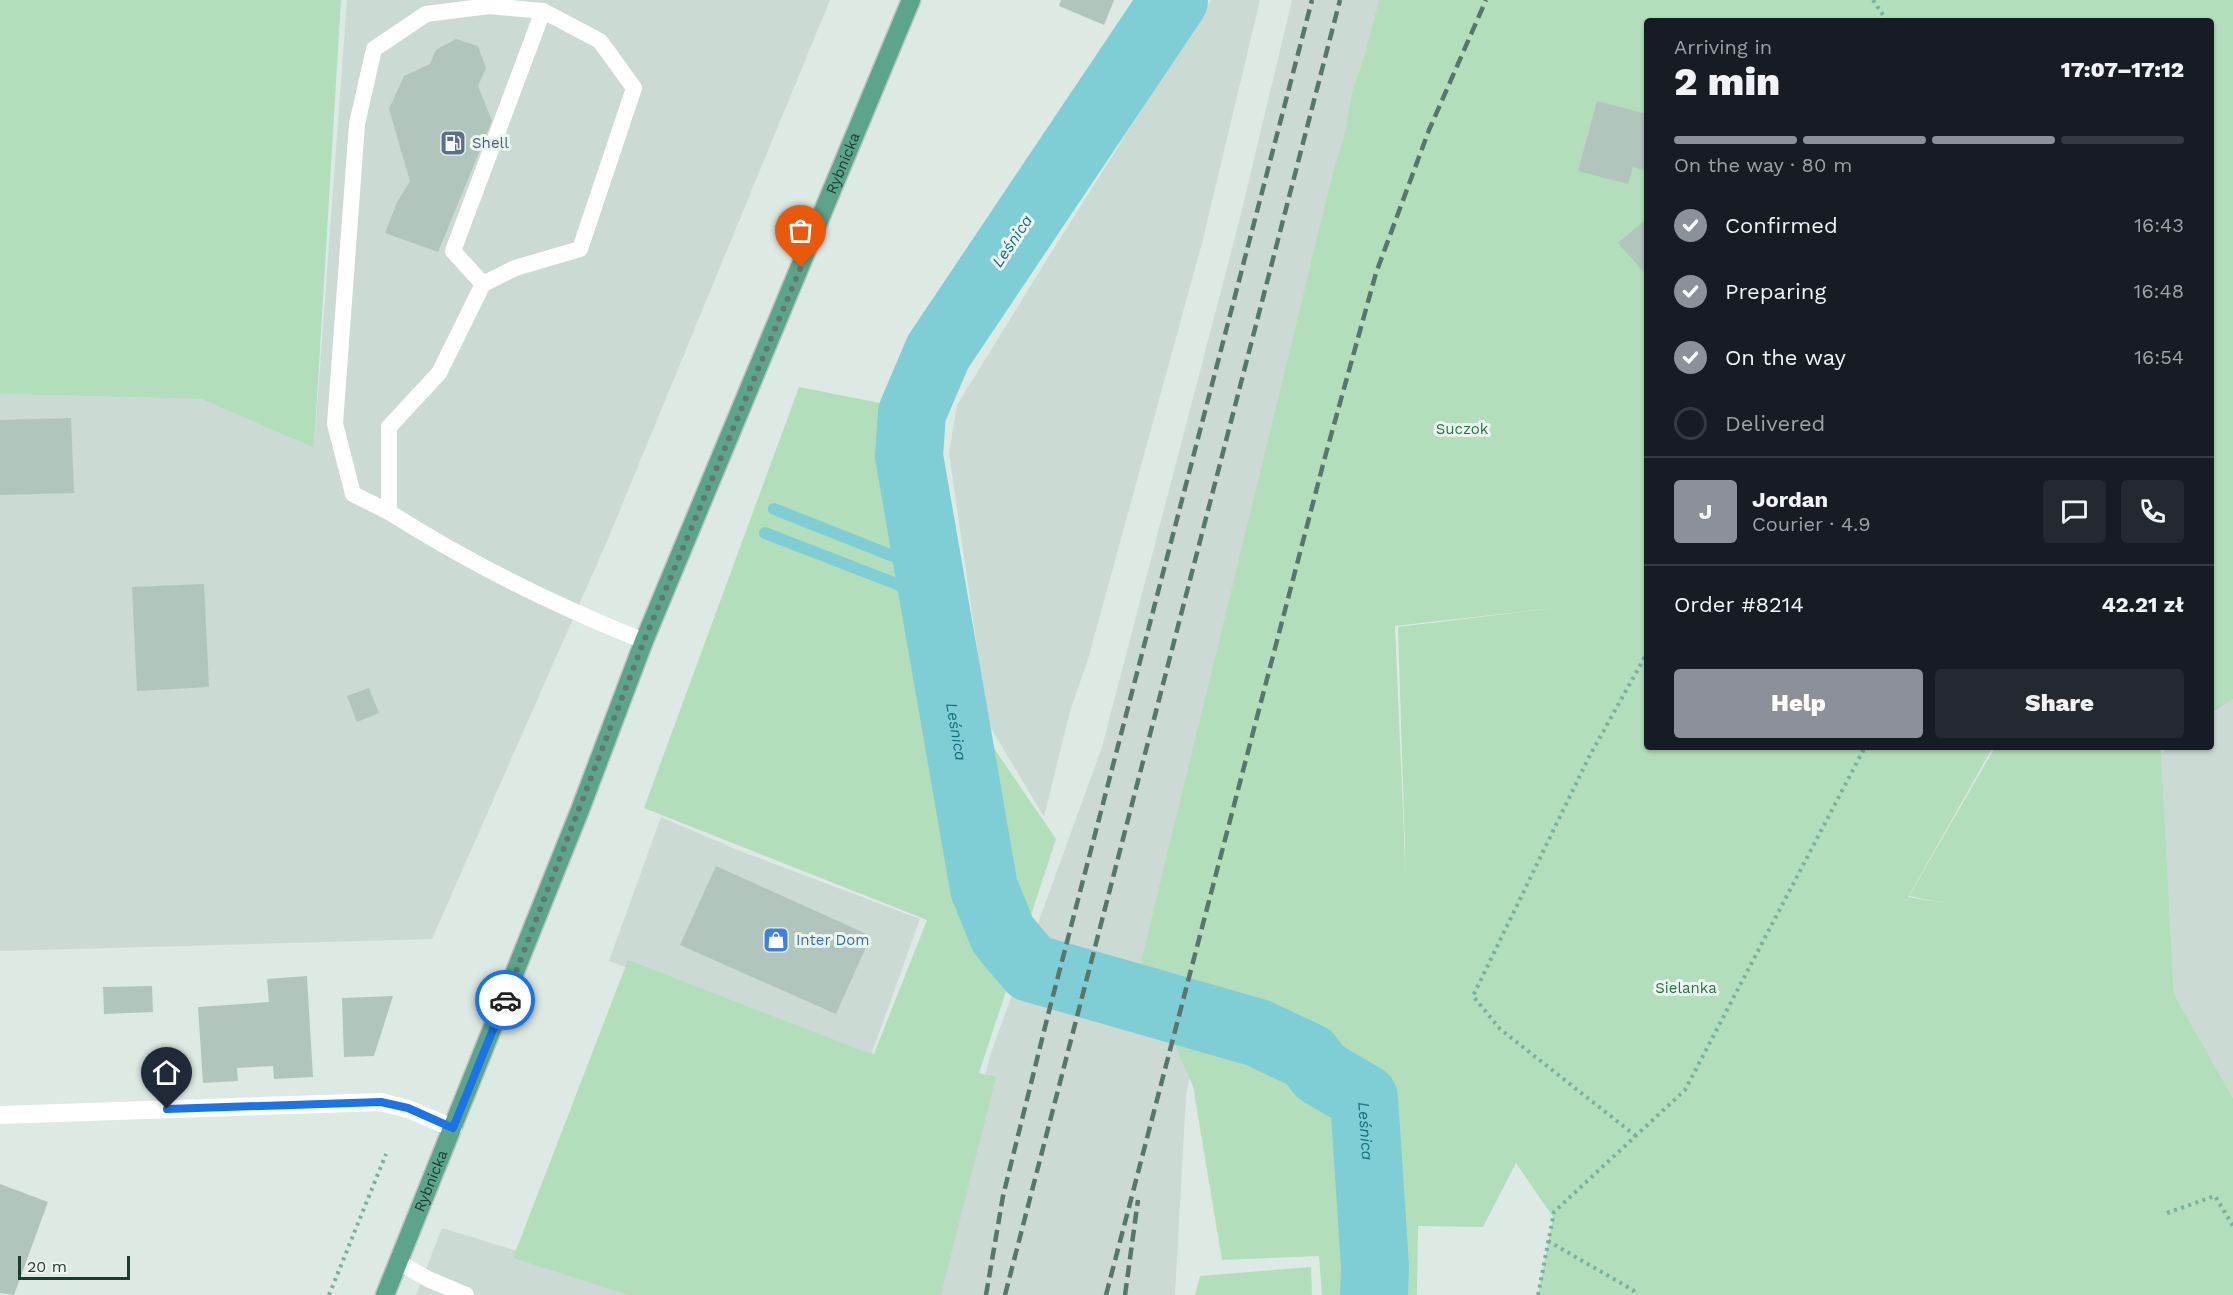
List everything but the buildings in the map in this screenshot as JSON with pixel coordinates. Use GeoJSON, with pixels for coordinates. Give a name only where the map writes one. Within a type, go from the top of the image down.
{"type":"FeatureCollection","features":[{"type":"Feature","properties":{"kind":"main road","name":"Rybnicka"},"geometry":{"type":"LineString","coordinates":[[385,1295],[580,810],[644,641],[911,0]]}},
{"type":"Feature","properties":{"kind":"street"},"geometry":{"type":"LineString","coordinates":[[0,1115],[381,1102],[408,1108],[453,1128]]}},
{"type":"Feature","properties":{"kind":"lane"},"geometry":{"type":"LineString","coordinates":[[389,512],[389,427],[439,373],[483,284],[515,268],[580,249],[634,88],[600,41],[543,11],[489,6],[426,14],[374,49],[357,124],[334,424],[353,494],[503,577],[644,641]]}},
{"type":"Feature","properties":{"kind":"lane"},"geometry":{"type":"LineString","coordinates":[[483,284],[453,251],[543,11]]}},
{"type":"Feature","properties":{"kind":"lane"},"geometry":{"type":"LineString","coordinates":[[398,1262],[430,1280],[466,1295]]}},
{"type":"Feature","properties":{"kind":"path"},"geometry":{"type":"LineString","coordinates":[[1873,0],[1885,18]]}},
{"type":"Feature","properties":{"kind":"path"},"geometry":{"type":"LineString","coordinates":[[1636,1136],[1500,1029],[1473,996],[1589,757],[1644,658]]}},
{"type":"Feature","properties":{"kind":"path"},"geometry":{"type":"LineString","coordinates":[[1538,1295],[1554,1212],[1685,1090],[1863,750]]}},
{"type":"Feature","properties":{"kind":"path"},"geometry":{"type":"LineString","coordinates":[[329,1295],[386,1154]]}},
{"type":"Feature","properties":{"kind":"path"},"geometry":{"type":"LineString","coordinates":[[2167,1213],[2215,1196],[2233,1226]]}},
{"type":"Feature","properties":{"kind":"path"},"geometry":{"type":"LineString","coordinates":[[1548,1240],[1633,1290],[1636,1295]]}},
{"type":"Feature","properties":{"kind":"shaded area"},"geometry":{"type":"Polygon","coordinates":[[[347,0],[830,0],[608,539],[432,939],[0,951],[0,394],[201,399],[314,448],[347,0]]]}},
{"type":"Feature","properties":{"kind":"shaded area"},"geometry":{"type":"Polygon","coordinates":[[[1211,0],[1260,0],[1202,243],[1088,659],[1070,711],[1044,817],[988,723],[949,453],[957,405],[1211,0]]]}},
{"type":"Feature","properties":{"kind":"shaded area"},"geometry":{"type":"Polygon","coordinates":[[[1292,0],[1390,0],[1210,977],[1186,1095],[1175,1295],[929,1295],[939,1248],[991,1053],[1102,747],[1240,218],[1292,0]]]}},
{"type":"Feature","properties":{"kind":"shaded area"},"geometry":{"type":"Polygon","coordinates":[[[2233,698],[2233,1098],[2174,994],[2161,754],[2166,750],[2214,750],[2214,713],[2233,698]]]}},
{"type":"Feature","properties":{"kind":"shaded area"},"geometry":{"type":"Polygon","coordinates":[[[661,817],[735,849],[920,919],[869,1061],[609,961],[661,817]]]}},
{"type":"Feature","properties":{"kind":"shaded area"},"geometry":{"type":"Polygon","coordinates":[[[442,1228],[662,1295],[416,1295],[442,1228]]]}},
{"type":"Feature","properties":{"kind":"green space"},"geometry":{"type":"Polygon","coordinates":[[[0,0],[341,0],[314,448],[201,399],[0,394],[0,0]]]}},
{"type":"Feature","properties":{"kind":"green space"},"geometry":{"type":"Polygon","coordinates":[[[1379,0],[2233,0],[2233,699],[2214,712],[2214,18],[1644,18],[1644,750],[1991,750],[1908,897],[1944,903],[1909,896],[1993,750],[2161,750],[2174,994],[2233,1098],[2233,1295],[1538,1295],[1553,1217],[1516,1163],[1483,1227],[1418,1226],[1417,1295],[1322,1295],[1319,1256],[1222,1260],[1193,1086],[1140,966],[1332,177],[1345,133],[1352,92],[1365,55],[1379,0]],[[1563,607],[1395,626],[1406,883],[1398,627],[1563,607]]]}},
{"type":"Feature","properties":{"kind":"green space"},"geometry":{"type":"Polygon","coordinates":[[[799,387],[921,411],[985,735],[1056,839],[979,1073],[996,1077],[941,1295],[629,1295],[513,1258],[628,960],[874,1054],[927,920],[644,808],[799,387]]]}},
{"type":"Feature","properties":{"kind":"green space"},"geometry":{"type":"Polygon","coordinates":[[[1311,1267],[1312,1295],[1195,1295],[1200,1276],[1311,1267]]]}},
{"type":"Feature","properties":{"kind":"waterway","name":"Leśnica"},"geometry":{"type":"LineString","coordinates":[[1174,0],[938,352],[912,413],[909,456],[984,888],[1003,935],[1031,968],[1258,1033],[1309,1057],[1320,1072],[1364,1098],[1375,1267],[1374,1295]]}},
{"type":"Feature","properties":{"kind":"waterway"},"geometry":{"type":"LineString","coordinates":[[774,509],[928,570]]}},
{"type":"Feature","properties":{"kind":"waterway"},"geometry":{"type":"LineString","coordinates":[[765,533],[933,598]]}},
{"type":"Feature","properties":{"kind":"railway"},"geometry":{"type":"LineString","coordinates":[[986,1295],[1003,1196],[1048,1015],[1312,0]]}},
{"type":"Feature","properties":{"kind":"railway"},"geometry":{"type":"LineString","coordinates":[[1005,1295],[1340,0]]}},
{"type":"Feature","properties":{"kind":"railway"},"geometry":{"type":"LineString","coordinates":[[1106,1295],[1325,457],[1376,273],[1429,130],[1486,0]]}},
{"type":"Feature","properties":{"kind":"railway"},"geometry":{"type":"LineString","coordinates":[[1125,1295],[1138,1200]]}},
{"type":"Feature","properties":{"kind":"way so far"},"geometry":{"type":"LineString","coordinates":[[505,1000],[644,641],[801,267]]}},
{"type":"Feature","properties":{"kind":"place","name":"Shell"},"geometry":{"type":"Point","coordinates":[453,143]}},
{"type":"Feature","properties":{"kind":"place","name":"Inter Dom"},"geometry":{"type":"Point","coordinates":[776,940]}},
{"type":"Feature","properties":{"kind":"route"},"geometry":{"type":"LineString","coordinates":[[167,1109],[381,1102],[408,1108],[453,1128],[505,1000]]}},
{"type":"Feature","properties":{"kind":"park label","name":"Suczok"},"geometry":{"type":"Point","coordinates":[1462,429]}},
{"type":"Feature","properties":{"kind":"park label","name":"Sielanka"},"geometry":{"type":"Point","coordinates":[1686,988]}}]}
